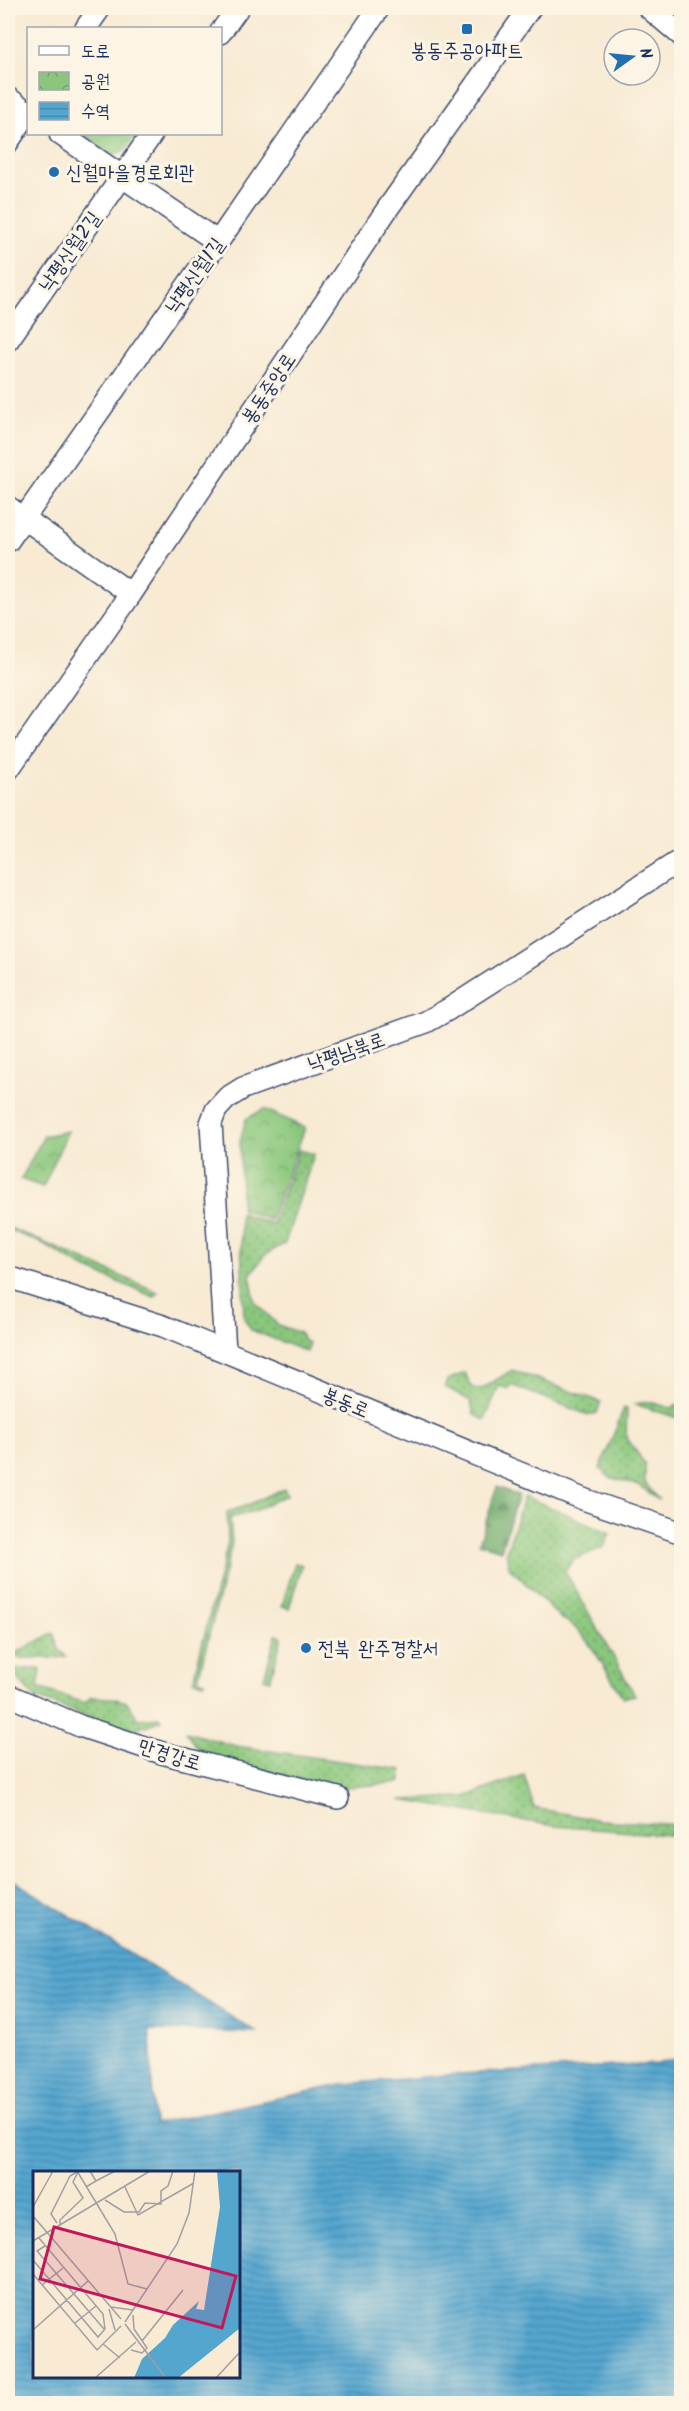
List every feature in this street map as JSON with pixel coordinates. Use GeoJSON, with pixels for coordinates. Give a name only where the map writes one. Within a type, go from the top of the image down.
{"type":"FeatureCollection","features":[{"type":"Feature","properties":{"kind":"street"},"geometry":{"type":"LineString","coordinates":[[87,27],[100,8]]}},
{"type":"Feature","properties":{"kind":"street"},"geometry":{"type":"LineString","coordinates":[[222,30],[238,8]]}},
{"type":"Feature","properties":{"kind":"street","name":"낙평신월1길"},"geometry":{"type":"LineString","coordinates":[[8,541],[15,513],[218,242],[379,8]]}},
{"type":"Feature","properties":{"kind":"street","name":"봉동중앙로"},"geometry":{"type":"LineString","coordinates":[[8,770],[131,594],[388,208],[530,8]]}},
{"type":"Feature","properties":{"kind":"street"},"geometry":{"type":"LineString","coordinates":[[649,8],[681,36]]}},
{"type":"Feature","properties":{"kind":"street"},"geometry":{"type":"LineString","coordinates":[[8,98],[27,111]]}},
{"type":"Feature","properties":{"kind":"street"},"geometry":{"type":"LineString","coordinates":[[8,142],[27,114]]}},
{"type":"Feature","properties":{"kind":"street"},"geometry":{"type":"LineString","coordinates":[[61,135],[218,242]]}},
{"type":"Feature","properties":{"kind":"street","name":"낙평신월2길"},"geometry":{"type":"LineString","coordinates":[[8,340],[151,135]]}},
{"type":"Feature","properties":{"kind":"street"},"geometry":{"type":"LineString","coordinates":[[15,513],[131,594]]}},
{"type":"Feature","properties":{"kind":"street","name":"낙평남북로"},"geometry":{"type":"LineString","coordinates":[[225,1351],[211,1123],[216,1110],[227,1098],[243,1088],[273,1076],[426,1022],[450,1009],[681,859]]}},
{"type":"Feature","properties":{"kind":"street","name":"봉동로"},"geometry":{"type":"LineString","coordinates":[[8,1277],[163,1326],[575,1496],[681,1533]]}},
{"type":"Feature","properties":{"kind":"street","name":"만경강로"},"geometry":{"type":"LineString","coordinates":[[8,1695],[80,1726],[162,1753],[338,1798]]}},
{"type":"Feature","properties":{"kind":"green space"},"geometry":{"type":"Polygon","coordinates":[[[81,135],[136,135],[125,151],[111,155],[81,135]]]}},
{"type":"Feature","properties":{"kind":"green space"},"geometry":{"type":"Polygon","coordinates":[[[264,1109],[305,1128],[270,1220],[241,1209],[240,1141],[246,1119],[264,1109]]]}},
{"type":"Feature","properties":{"kind":"green space"},"geometry":{"type":"Polygon","coordinates":[[[68,1131],[43,1187],[21,1179],[44,1136],[68,1131]]]}},
{"type":"Feature","properties":{"kind":"green space"},"geometry":{"type":"Polygon","coordinates":[[[299,1150],[314,1154],[285,1243],[265,1255],[250,1275],[255,1302],[278,1325],[300,1333],[304,1341],[309,1343],[307,1352],[251,1330],[244,1318],[240,1213],[272,1224],[299,1150]]]}},
{"type":"Feature","properties":{"kind":"green space"},"geometry":{"type":"Polygon","coordinates":[[[8,1227],[158,1292],[154,1297],[83,1267],[39,1242],[8,1230],[8,1227]]]}},
{"type":"Feature","properties":{"kind":"green space"},"geometry":{"type":"Polygon","coordinates":[[[512,1370],[601,1402],[597,1413],[588,1415],[511,1385],[510,1389],[499,1386],[485,1420],[474,1415],[471,1401],[445,1387],[447,1380],[465,1373],[472,1388],[482,1389],[512,1370]]]}},
{"type":"Feature","properties":{"kind":"green space"},"geometry":{"type":"Polygon","coordinates":[[[650,1402],[671,1408],[678,1405],[681,1407],[681,1419],[634,1404],[650,1402]]]}},
{"type":"Feature","properties":{"kind":"green space"},"geometry":{"type":"Polygon","coordinates":[[[624,1408],[627,1408],[626,1437],[645,1464],[645,1483],[659,1500],[638,1485],[609,1477],[600,1469],[624,1408]]]}},
{"type":"Feature","properties":{"kind":"green space"},"geometry":{"type":"Polygon","coordinates":[[[497,1487],[518,1495],[501,1550],[479,1543],[497,1487]]]}},
{"type":"Feature","properties":{"kind":"green space"},"geometry":{"type":"Polygon","coordinates":[[[284,1488],[287,1495],[254,1511],[230,1518],[232,1543],[198,1679],[205,1681],[204,1683],[193,1680],[228,1543],[227,1512],[246,1506],[284,1488]]]}},
{"type":"Feature","properties":{"kind":"green space"},"geometry":{"type":"Polygon","coordinates":[[[524,1496],[610,1533],[604,1547],[573,1560],[565,1571],[635,1695],[623,1698],[587,1641],[569,1623],[561,1619],[509,1567],[506,1552],[524,1496]]]}},
{"type":"Feature","properties":{"kind":"green space"},"geometry":{"type":"Polygon","coordinates":[[[295,1563],[302,1565],[289,1608],[282,1606],[295,1563]]]}},
{"type":"Feature","properties":{"kind":"green space"},"geometry":{"type":"Polygon","coordinates":[[[54,1633],[58,1649],[66,1656],[15,1658],[17,1652],[54,1633]]]}},
{"type":"Feature","properties":{"kind":"green space"},"geometry":{"type":"Polygon","coordinates":[[[276,1635],[282,1637],[270,1680],[264,1678],[276,1635]]]}},
{"type":"Feature","properties":{"kind":"green space"},"geometry":{"type":"Polygon","coordinates":[[[15,1669],[41,1669],[38,1688],[85,1703],[91,1697],[112,1698],[127,1702],[138,1719],[159,1717],[162,1720],[133,1730],[90,1717],[34,1697],[14,1675],[15,1669]]]}},
{"type":"Feature","properties":{"kind":"green space"},"geometry":{"type":"Polygon","coordinates":[[[186,1732],[236,1746],[402,1770],[401,1782],[341,1788],[206,1759],[186,1732]]]}},
{"type":"Feature","properties":{"kind":"green space"},"geometry":{"type":"Polygon","coordinates":[[[524,1775],[534,1808],[599,1820],[681,1825],[681,1836],[555,1826],[400,1800],[465,1797],[524,1775]]]}},
{"type":"Feature","properties":{"kind":"water"},"geometry":{"type":"Polygon","coordinates":[[[8,1877],[257,2033],[150,2030],[154,2124],[345,2084],[458,2074],[657,2064],[681,2057],[681,2403],[8,2403],[8,1877]]]}},
{"type":"Feature","properties":{"kind":"place","name":"봉동주공아파트"},"geometry":{"type":"Point","coordinates":[467,29]}},
{"type":"Feature","properties":{"kind":"place","name":"신월마을경로회관"},"geometry":{"type":"Point","coordinates":[54,172]}},
{"type":"Feature","properties":{"kind":"place","name":"전북 완주경찰서"},"geometry":{"type":"Point","coordinates":[306,1648]}}]}
